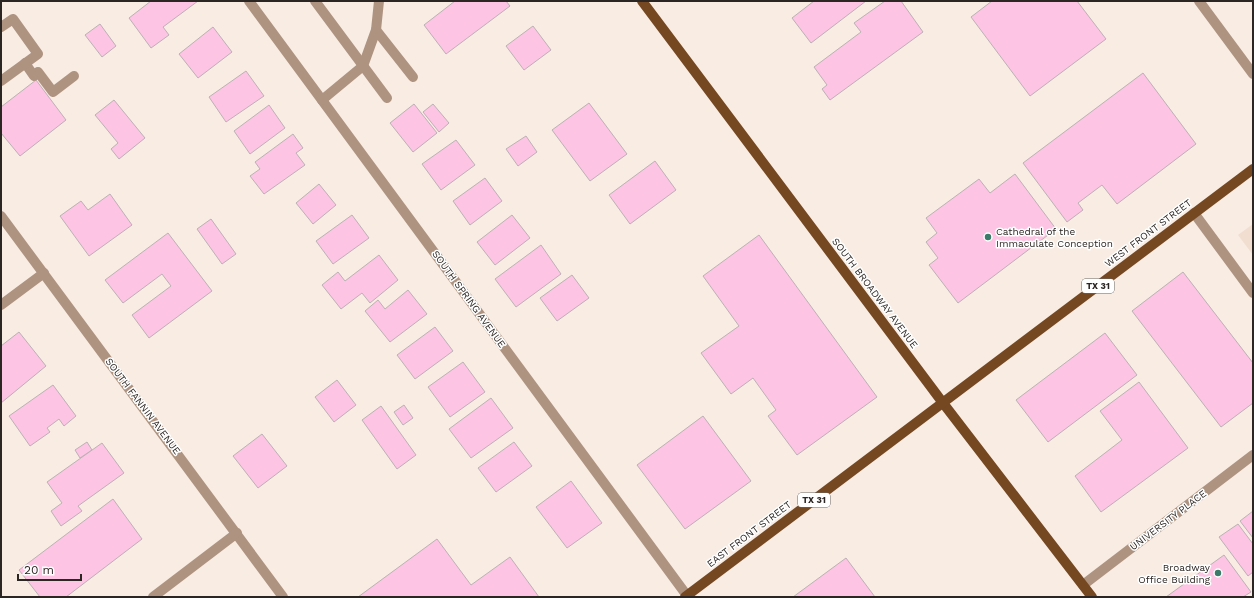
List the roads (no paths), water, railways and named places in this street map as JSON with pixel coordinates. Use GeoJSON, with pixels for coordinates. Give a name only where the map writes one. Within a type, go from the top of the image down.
{"type":"FeatureCollection","features":[{"type":"Feature","properties":{"kind":"main road","name":"SOUTH BROADWAY AVENUE"},"geometry":{"type":"LineString","coordinates":[[642,1],[943,403],[1092,597]]}},
{"type":"Feature","properties":{"kind":"main road","name":"WEST FRONT STREET"},"geometry":{"type":"LineString","coordinates":[[943,403],[1253,169]]}},
{"type":"Feature","properties":{"kind":"main road","name":"EAST FRONT STREET"},"geometry":{"type":"LineString","coordinates":[[687,596],[943,403]]}},
{"type":"Feature","properties":{"kind":"street","name":"SOUTH SPRING AVENUE"},"geometry":{"type":"LineString","coordinates":[[249,1],[687,596]]}},
{"type":"Feature","properties":{"kind":"street"},"geometry":{"type":"LineString","coordinates":[[315,1],[387,98]]}},
{"type":"Feature","properties":{"kind":"street"},"geometry":{"type":"LineString","coordinates":[[322,100],[363,66],[376,30],[380,1]]}},
{"type":"Feature","properties":{"kind":"street"},"geometry":{"type":"LineString","coordinates":[[1199,1],[1253,74]]}},
{"type":"Feature","properties":{"kind":"street"},"geometry":{"type":"LineString","coordinates":[[1,27],[13,18],[38,54],[1,81]]}},
{"type":"Feature","properties":{"kind":"street"},"geometry":{"type":"LineString","coordinates":[[376,30],[413,78]]}},
{"type":"Feature","properties":{"kind":"street"},"geometry":{"type":"LineString","coordinates":[[25,63],[34,76],[38,72],[53,92],[74,76]]}},
{"type":"Feature","properties":{"kind":"street"},"geometry":{"type":"LineString","coordinates":[[1194,213],[1253,292]]}},
{"type":"Feature","properties":{"kind":"street","name":"SOUTH FANNIN AVENUE"},"geometry":{"type":"LineString","coordinates":[[1,216],[283,597]]}},
{"type":"Feature","properties":{"kind":"street"},"geometry":{"type":"LineString","coordinates":[[1,305],[44,273]]}},
{"type":"Feature","properties":{"kind":"street","name":"UNIVERSITY PLACE"},"geometry":{"type":"LineString","coordinates":[[1083,585],[1253,455]]}},
{"type":"Feature","properties":{"kind":"street"},"geometry":{"type":"LineString","coordinates":[[153,597],[237,533]]}},
{"type":"Feature","properties":{"kind":"place","name":"Cathedral of the Immaculate Conception"},"geometry":{"type":"Point","coordinates":[988,237]}},
{"type":"Feature","properties":{"kind":"place","name":"Broadway Office Building"},"geometry":{"type":"Point","coordinates":[1218,573]}}]}
